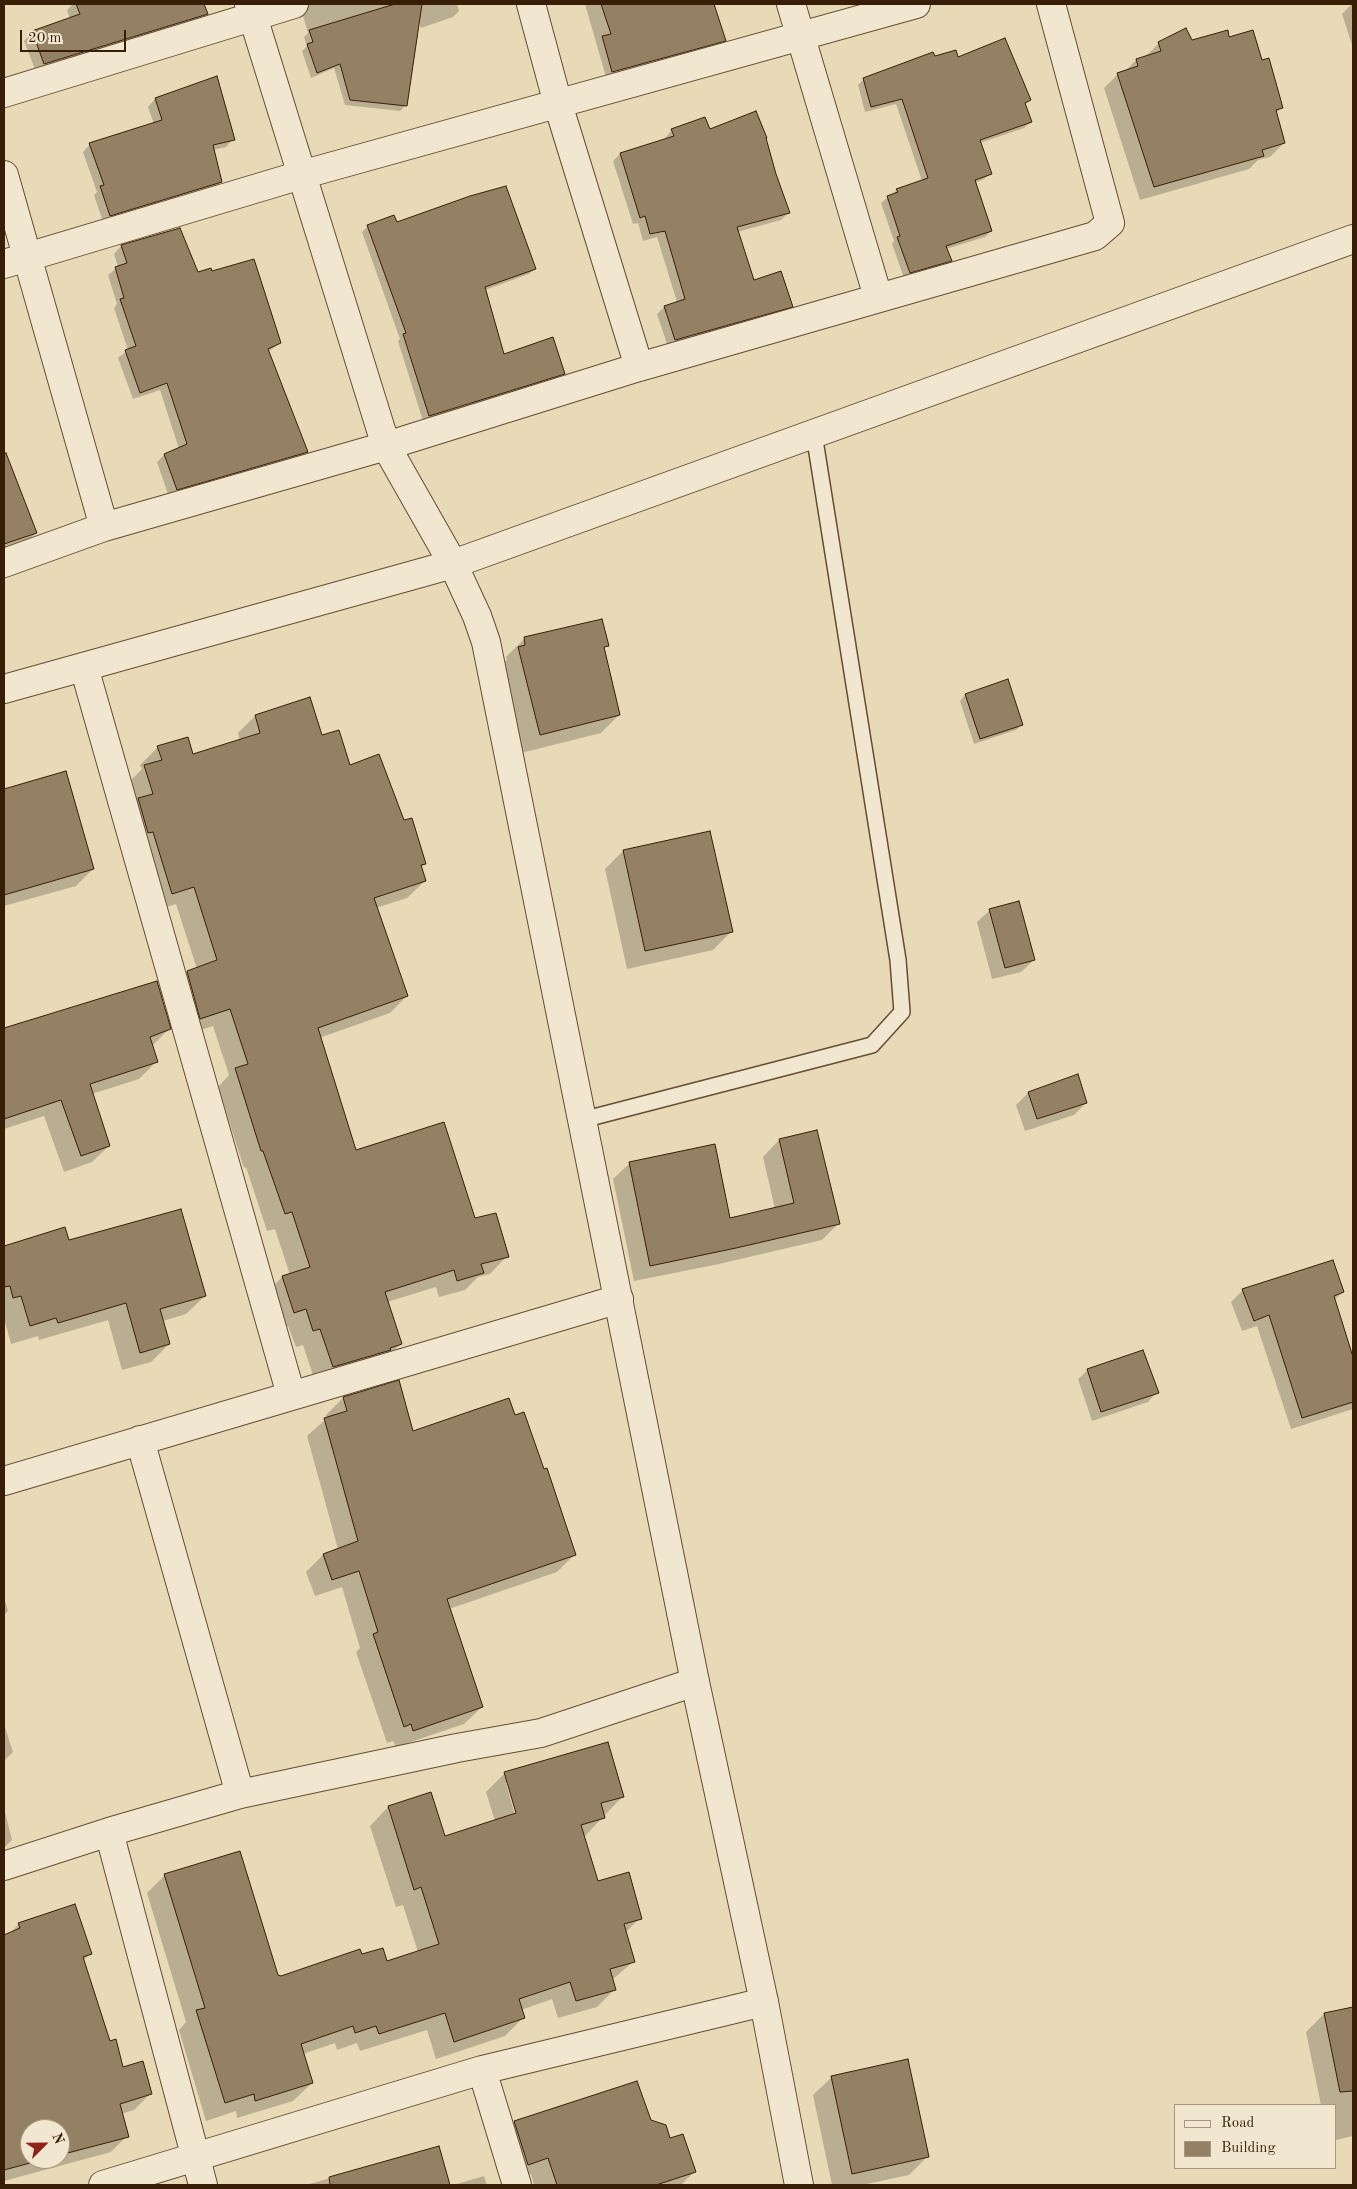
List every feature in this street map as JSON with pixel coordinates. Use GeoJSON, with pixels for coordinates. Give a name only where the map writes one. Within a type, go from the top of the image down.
{"type":"FeatureCollection","features":[{"type":"Feature","properties":{"kind":"street"},"geometry":{"type":"LineString","coordinates":[[4,93],[250,10],[294,4]]}},
{"type":"Feature","properties":{"kind":"street"},"geometry":{"type":"LineString","coordinates":[[531,4],[558,104],[639,368]]}},
{"type":"Feature","properties":{"kind":"street"},"geometry":{"type":"LineString","coordinates":[[791,4],[878,297]]}},
{"type":"Feature","properties":{"kind":"street"},"geometry":{"type":"LineString","coordinates":[[15,260],[301,175],[916,4]]}},
{"type":"Feature","properties":{"kind":"street"},"geometry":{"type":"LineString","coordinates":[[4,563],[104,527],[386,446],[878,297],[1095,236],[1110,223],[1050,4]]}},
{"type":"Feature","properties":{"kind":"street"},"geometry":{"type":"LineString","coordinates":[[250,10],[386,446],[453,564],[472,604],[486,642],[695,1682],[764,2002],[799,2185]]}},
{"type":"Feature","properties":{"kind":"street"},"geometry":{"type":"LineString","coordinates":[[4,175],[15,260],[104,527]]}},
{"type":"Feature","properties":{"kind":"street"},"geometry":{"type":"LineString","coordinates":[[4,689],[453,564],[1353,239]]}},
{"type":"Feature","properties":{"kind":"street"},"geometry":{"type":"LineString","coordinates":[[84,667],[291,1395]]}},
{"type":"Feature","properties":{"kind":"street"},"geometry":{"type":"LineString","coordinates":[[5,1474],[140,1440],[618,1299]]}},
{"type":"Feature","properties":{"kind":"street"},"geometry":{"type":"LineString","coordinates":[[140,1440],[240,1794]]}},
{"type":"Feature","properties":{"kind":"street"},"geometry":{"type":"LineString","coordinates":[[4,1866],[108,1832],[240,1794],[457,1748],[541,1733],[695,1682]]}},
{"type":"Feature","properties":{"kind":"street"},"geometry":{"type":"LineString","coordinates":[[108,1832],[202,2185]]}},
{"type":"Feature","properties":{"kind":"street"},"geometry":{"type":"LineString","coordinates":[[103,2185],[482,2070],[764,2002]]}},
{"type":"Feature","properties":{"kind":"street"},"geometry":{"type":"LineString","coordinates":[[482,2070],[517,2185]]}},
{"type":"Feature","properties":{"kind":"lane"},"geometry":{"type":"LineString","coordinates":[[582,1120],[872,1045],[902,1012],[898,960],[814,434]]}},
{"type":"Feature","properties":{"kind":"building"},"geometry":{"type":"Polygon","coordinates":[[[76,4],[204,4],[208,14],[44,64],[32,31],[80,14],[76,4]]]}},
{"type":"Feature","properties":{"kind":"building"},"geometry":{"type":"Polygon","coordinates":[[[395,4],[422,4],[407,106],[350,100],[340,64],[317,73],[307,44],[313,42],[309,30],[395,4]]]}},
{"type":"Feature","properties":{"kind":"building"},"geometry":{"type":"Polygon","coordinates":[[[601,4],[714,4],[726,41],[612,72],[602,36],[611,34],[601,4]]]}},
{"type":"Feature","properties":{"kind":"building"},"geometry":{"type":"Polygon","coordinates":[[[1186,28],[1192,40],[1228,30],[1229,37],[1253,30],[1262,60],[1269,58],[1283,108],[1276,110],[1285,143],[1262,150],[1264,156],[1154,187],[1117,73],[1138,66],[1136,59],[1161,51],[1158,42],[1186,28]]]}},
{"type":"Feature","properties":{"kind":"building"},"geometry":{"type":"Polygon","coordinates":[[[1005,38],[1031,100],[1025,103],[1032,122],[980,140],[992,174],[975,180],[992,231],[946,246],[952,261],[910,273],[897,237],[900,236],[887,196],[898,192],[896,189],[928,178],[902,99],[871,107],[863,78],[933,52],[935,56],[956,50],[958,57],[1005,38]]]}},
{"type":"Feature","properties":{"kind":"building"},"geometry":{"type":"Polygon","coordinates":[[[217,76],[235,140],[213,145],[222,182],[110,216],[100,186],[104,185],[89,143],[162,120],[155,98],[217,76]]]}},
{"type":"Feature","properties":{"kind":"building"},"geometry":{"type":"Polygon","coordinates":[[[756,111],[767,138],[776,174],[790,213],[737,227],[754,280],[781,271],[793,307],[675,340],[664,306],[685,299],[665,231],[650,234],[645,216],[640,218],[620,153],[674,136],[671,129],[705,117],[710,129],[756,111]]]}},
{"type":"Feature","properties":{"kind":"building"},"geometry":{"type":"Polygon","coordinates":[[[506,186],[536,269],[485,287],[504,354],[553,337],[565,374],[429,416],[403,334],[406,333],[367,225],[394,215],[397,222],[470,196],[506,186]]]}},
{"type":"Feature","properties":{"kind":"building"},"geometry":{"type":"Polygon","coordinates":[[[180,228],[198,272],[211,268],[212,271],[254,259],[281,343],[268,349],[308,452],[177,490],[164,454],[187,444],[167,383],[140,393],[125,350],[136,346],[120,299],[124,298],[115,267],[127,263],[121,245],[180,228]]]}},
{"type":"Feature","properties":{"kind":"building"},"geometry":{"type":"Polygon","coordinates":[[[6,453],[37,533],[4,544],[4,454],[6,453]]]}},
{"type":"Feature","properties":{"kind":"building"},"geometry":{"type":"Polygon","coordinates":[[[602,619],[609,646],[604,647],[620,715],[540,735],[518,647],[525,645],[524,637],[602,619]]]}},
{"type":"Feature","properties":{"kind":"building"},"geometry":{"type":"Polygon","coordinates":[[[1008,679],[1023,725],[980,739],[965,694],[1008,679]]]}},
{"type":"Feature","properties":{"kind":"building"},"geometry":{"type":"Polygon","coordinates":[[[310,697],[322,735],[339,730],[350,765],[379,754],[404,820],[412,818],[426,864],[421,865],[426,881],[374,898],[408,996],[318,1028],[356,1150],[444,1122],[475,1218],[496,1213],[509,1257],[481,1264],[484,1273],[457,1281],[454,1270],[385,1292],[402,1344],[390,1348],[391,1350],[333,1367],[320,1329],[313,1331],[306,1309],[294,1313],[282,1276],[310,1267],[292,1212],[285,1214],[263,1151],[261,1151],[235,1068],[248,1064],[230,1009],[200,1019],[187,971],[217,960],[194,887],[172,894],[153,832],[148,833],[138,798],[153,794],[144,765],[162,760],[157,746],[188,737],[193,754],[260,733],[255,715],[310,697]]]}},
{"type":"Feature","properties":{"kind":"building"},"geometry":{"type":"Polygon","coordinates":[[[66,771],[94,869],[4,895],[4,789],[66,771]]]}},
{"type":"Feature","properties":{"kind":"building"},"geometry":{"type":"Polygon","coordinates":[[[710,831],[733,932],[645,951],[623,850],[710,831]]]}},
{"type":"Feature","properties":{"kind":"building"},"geometry":{"type":"Polygon","coordinates":[[[1019,901],[1035,960],[1005,968],[989,909],[1019,901]]]}},
{"type":"Feature","properties":{"kind":"building"},"geometry":{"type":"Polygon","coordinates":[[[157,981],[171,1029],[150,1037],[158,1062],[90,1084],[110,1146],[81,1156],[61,1100],[4,1119],[4,1028],[157,981]]]}},
{"type":"Feature","properties":{"kind":"building"},"geometry":{"type":"Polygon","coordinates":[[[1078,1074],[1087,1103],[1037,1119],[1028,1092],[1078,1074]]]}},
{"type":"Feature","properties":{"kind":"building"},"geometry":{"type":"Polygon","coordinates":[[[817,1130],[840,1224],[650,1266],[629,1162],[715,1144],[730,1218],[794,1203],[779,1139],[817,1130]]]}},
{"type":"Feature","properties":{"kind":"building"},"geometry":{"type":"Polygon","coordinates":[[[181,1209],[206,1296],[160,1309],[170,1344],[140,1353],[126,1303],[58,1323],[56,1318],[30,1326],[21,1296],[13,1298],[10,1286],[4,1287],[4,1246],[65,1227],[69,1240],[181,1209]]]}},
{"type":"Feature","properties":{"kind":"building"},"geometry":{"type":"Polygon","coordinates":[[[1333,1260],[1344,1292],[1334,1296],[1353,1357],[1353,1402],[1302,1418],[1269,1315],[1254,1321],[1242,1289],[1333,1260]]]}},
{"type":"Feature","properties":{"kind":"building"},"geometry":{"type":"Polygon","coordinates":[[[1143,1350],[1159,1393],[1101,1412],[1087,1369],[1143,1350]]]}},
{"type":"Feature","properties":{"kind":"building"},"geometry":{"type":"Polygon","coordinates":[[[399,1380],[413,1431],[509,1398],[515,1415],[524,1412],[544,1469],[547,1468],[576,1555],[447,1599],[483,1707],[413,1731],[411,1724],[404,1727],[373,1634],[378,1632],[359,1571],[332,1580],[323,1554],[358,1541],[324,1418],[347,1411],[343,1397],[399,1380]]]}},
{"type":"Feature","properties":{"kind":"building"},"geometry":{"type":"Polygon","coordinates":[[[608,1742],[624,1797],[601,1803],[605,1818],[581,1825],[598,1881],[629,1872],[642,1919],[624,1924],[635,1962],[610,1969],[616,1990],[576,2001],[570,1982],[519,1999],[525,2018],[454,2042],[445,2013],[379,2034],[376,2026],[355,2033],[353,2026],[301,2044],[313,2083],[255,2101],[254,2094],[225,2103],[196,2010],[205,2008],[164,1874],[240,1851],[278,1975],[281,1976],[360,1949],[362,1954],[383,1948],[387,1961],[439,1944],[421,1887],[414,1890],[388,1806],[431,1792],[445,1836],[516,1813],[504,1772],[608,1742]]]}},
{"type":"Feature","properties":{"kind":"building"},"geometry":{"type":"Polygon","coordinates":[[[75,1904],[92,1954],[83,1957],[110,2041],[116,2039],[123,2067],[143,2061],[152,2094],[120,2104],[129,2137],[70,2152],[70,2119],[20,2119],[20,2166],[4,2170],[4,1935],[20,1928],[18,1923],[75,1904]]]}},
{"type":"Feature","properties":{"kind":"building"},"geometry":{"type":"Polygon","coordinates":[[[1353,2007],[1353,2091],[1340,2092],[1324,2013],[1353,2007]]]}},
{"type":"Feature","properties":{"kind":"building"},"geometry":{"type":"Polygon","coordinates":[[[908,2059],[929,2157],[852,2174],[831,2076],[908,2059]]]}},
{"type":"Feature","properties":{"kind":"building"},"geometry":{"type":"Polygon","coordinates":[[[637,2081],[651,2120],[666,2125],[670,2138],[683,2134],[696,2172],[656,2185],[557,2185],[548,2158],[528,2165],[514,2121],[637,2081]]]}},
{"type":"Feature","properties":{"kind":"building"},"geometry":{"type":"Polygon","coordinates":[[[439,2146],[450,2185],[330,2185],[329,2177],[439,2146]]]}}]}
